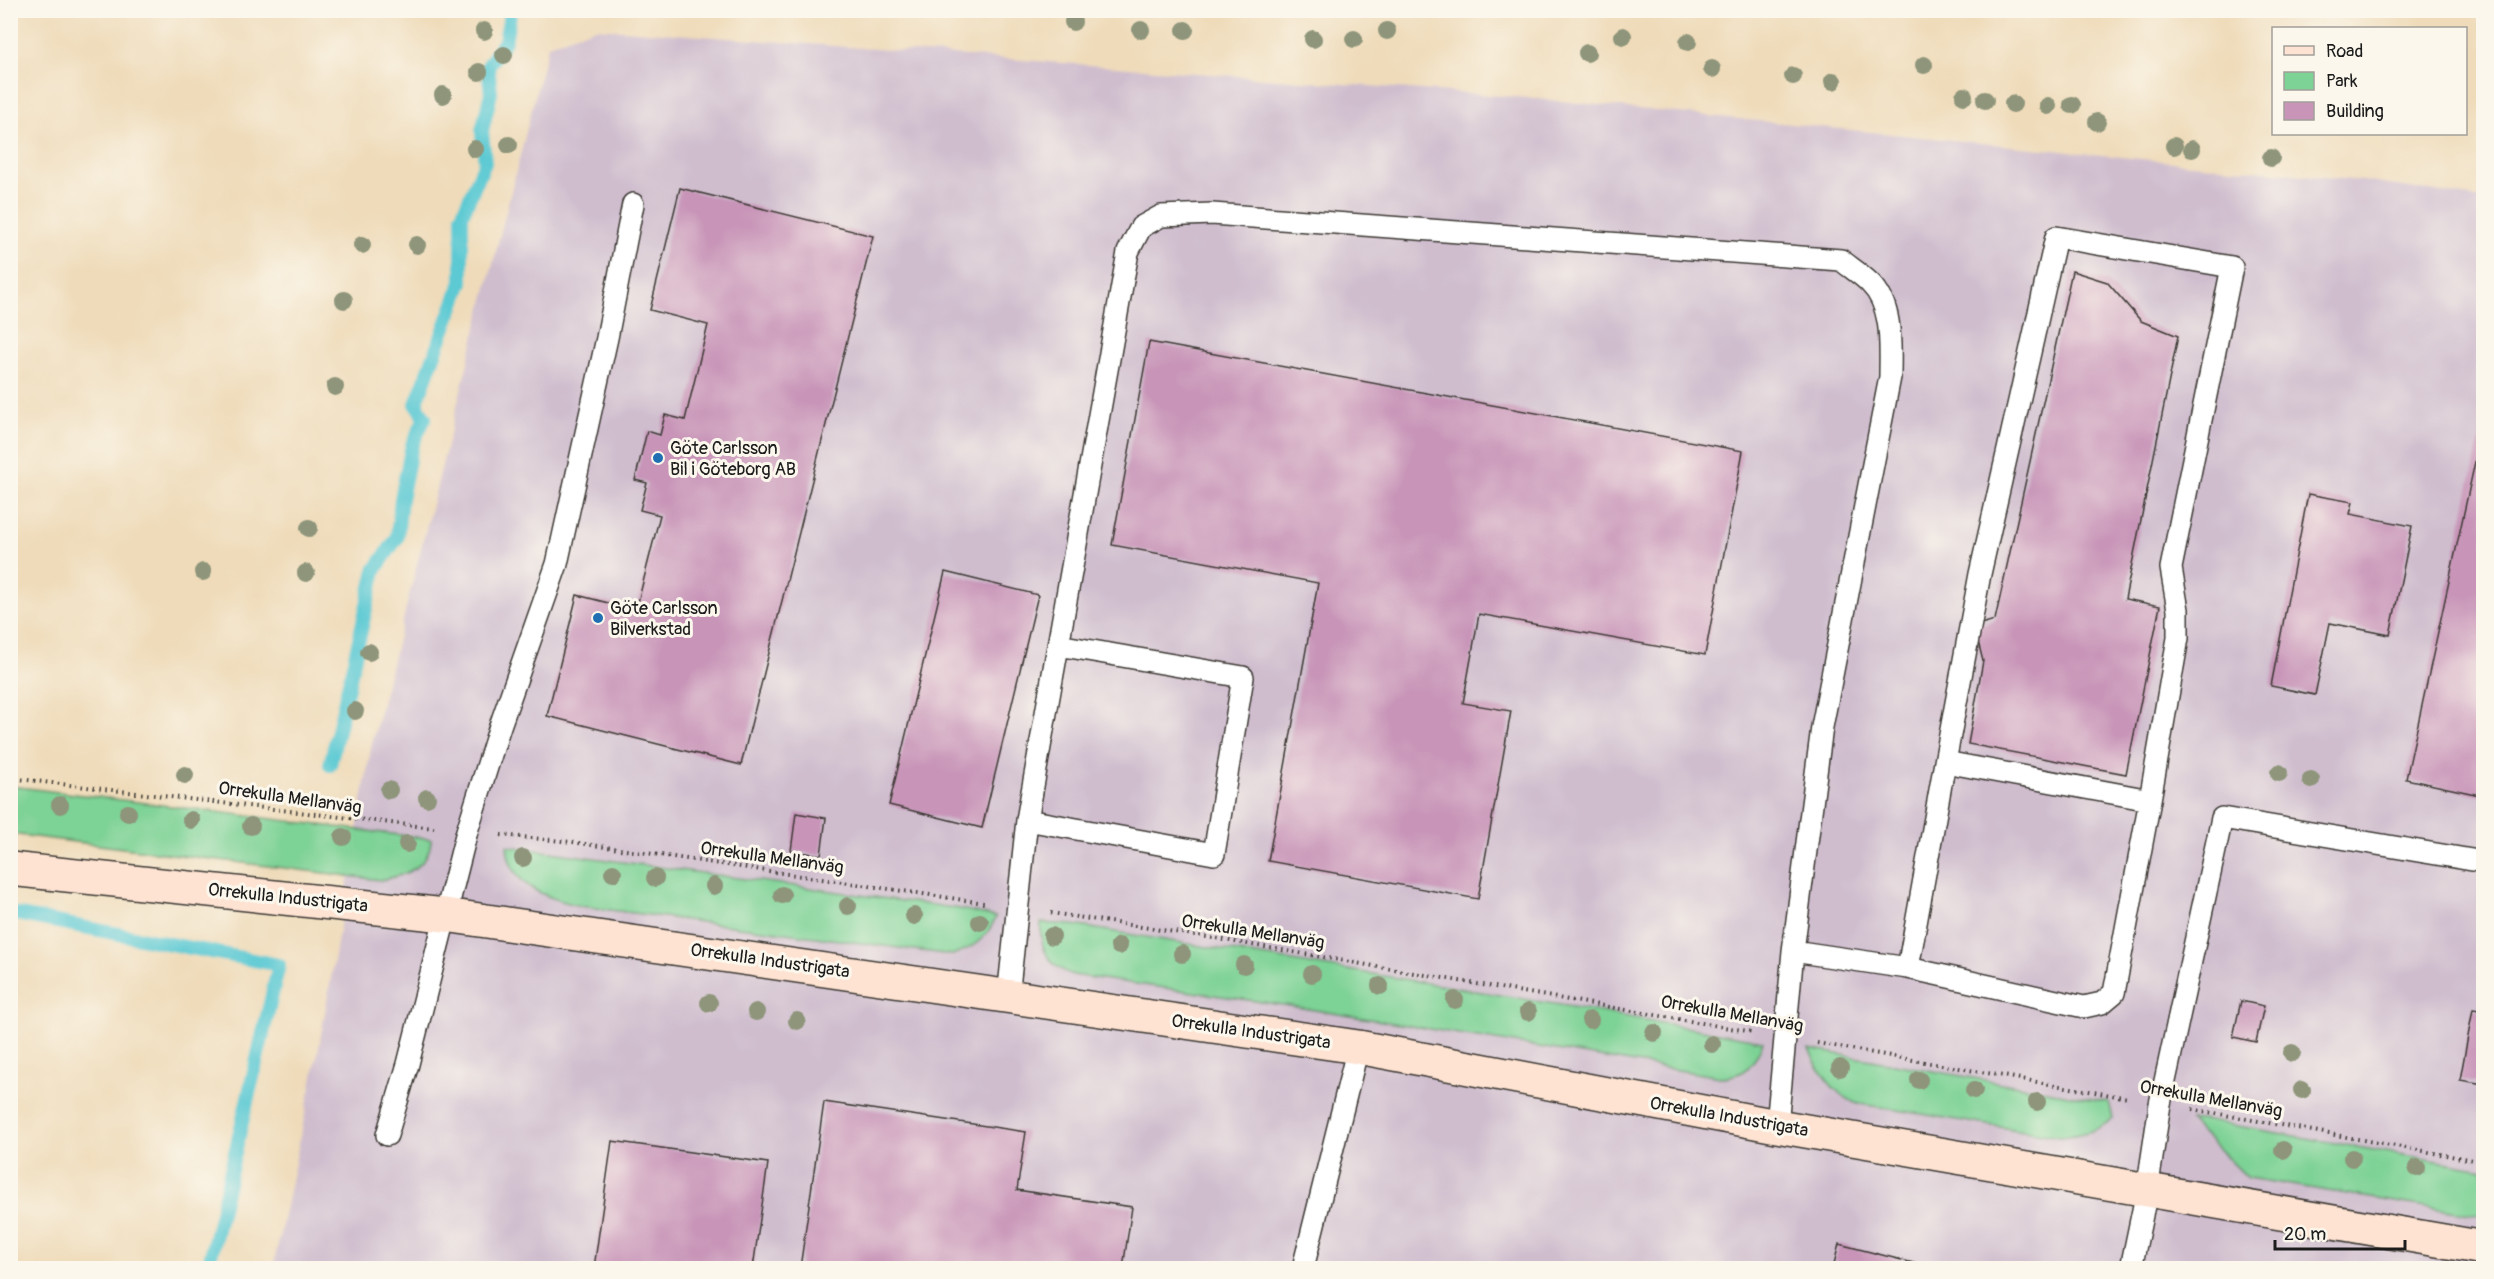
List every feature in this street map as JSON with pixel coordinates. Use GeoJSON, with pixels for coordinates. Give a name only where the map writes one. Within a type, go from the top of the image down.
{"type":"FeatureCollection","features":[{"type":"Feature","properties":{"kind":"street","name":"Orrekulla Industrigata"},"geometry":{"type":"LineString","coordinates":[[10,869],[445,915],[1358,1047],[1777,1126],[2484,1248]]}},
{"type":"Feature","properties":{"kind":"lane"},"geometry":{"type":"LineString","coordinates":[[387,1135],[408,1065],[467,831],[500,726],[556,564],[607,338],[633,204]]}},
{"type":"Feature","properties":{"kind":"lane"},"geometry":{"type":"LineString","coordinates":[[1008,997],[1027,820],[1128,252],[1141,227],[1161,216],[1224,215],[1841,260],[1872,285],[1884,306],[1890,331],[1890,377],[1822,727],[1793,951],[1777,1126]]}},
{"type":"Feature","properties":{"kind":"lane"},"geometry":{"type":"LineString","coordinates":[[1793,951],[1908,968],[2084,1006],[2102,1003],[2114,993],[2178,638],[2178,610],[2171,568],[2232,267],[2056,237],[1980,574],[1908,968]]}},
{"type":"Feature","properties":{"kind":"lane"},"geometry":{"type":"LineString","coordinates":[[1027,820],[1214,854],[1243,677],[1058,645]]}},
{"type":"Feature","properties":{"kind":"lane"},"geometry":{"type":"LineString","coordinates":[[1946,762],[2150,800]]}},
{"type":"Feature","properties":{"kind":"lane"},"geometry":{"type":"LineString","coordinates":[[2131,1269],[2147,1191],[2160,1104],[2222,818],[2484,862]]}},
{"type":"Feature","properties":{"kind":"lane"},"geometry":{"type":"LineString","coordinates":[[1303,1269],[1358,1047]]}},
{"type":"Feature","properties":{"kind":"path","name":"Orrekulla Mellanväg"},"geometry":{"type":"LineString","coordinates":[[10,778],[572,842],[1017,908],[1207,938],[1786,1038],[2484,1162]]}},
{"type":"Feature","properties":{"kind":"shaded area"},"geometry":{"type":"Polygon","coordinates":[[[596,28],[1529,98],[2363,181],[2483,199],[2483,1268],[273,1268],[318,1052],[372,743],[548,45],[596,28]]]}},
{"type":"Feature","properties":{"kind":"green space"},"geometry":{"type":"Polygon","coordinates":[[[11,786],[431,839],[430,849],[421,863],[407,873],[380,880],[11,834],[11,786]]]}},
{"type":"Feature","properties":{"kind":"green space"},"geometry":{"type":"Polygon","coordinates":[[[507,846],[961,909],[996,917],[979,941],[952,955],[580,906],[542,894],[522,881],[510,860],[507,846]]]}},
{"type":"Feature","properties":{"kind":"green space"},"geometry":{"type":"Polygon","coordinates":[[[1041,923],[1073,925],[1579,1008],[1763,1041],[1757,1056],[1748,1068],[1736,1075],[1720,1077],[1290,1006],[1073,975],[1057,967],[1047,955],[1042,940],[1041,923]]]}},
{"type":"Feature","properties":{"kind":"green space"},"geometry":{"type":"Polygon","coordinates":[[[1809,1049],[2109,1102],[2113,1118],[2095,1130],[2060,1137],[1855,1103],[1839,1093],[1827,1080],[1809,1049]]]}},
{"type":"Feature","properties":{"kind":"green space"},"geometry":{"type":"Polygon","coordinates":[[[2203,1120],[2483,1169],[2483,1216],[2248,1178],[2190,1121],[2203,1120]]]}},
{"type":"Feature","properties":{"kind":"building"},"geometry":{"type":"Polygon","coordinates":[[[680,188],[873,236],[741,765],[547,716],[577,595],[636,610],[660,515],[640,510],[647,483],[635,480],[647,431],[660,435],[665,415],[685,420],[708,325],[650,310],[680,188]]]}},
{"type":"Feature","properties":{"kind":"building"},"geometry":{"type":"Polygon","coordinates":[[[2072,271],[2107,282],[2141,321],[2178,336],[2125,599],[2160,606],[2126,774],[1968,744],[1983,661],[1974,626],[1995,620],[2072,271]]]}},
{"type":"Feature","properties":{"kind":"building"},"geometry":{"type":"Polygon","coordinates":[[[1149,342],[1743,451],[1705,655],[1479,614],[1463,703],[1511,711],[1478,899],[1268,861],[1318,583],[1112,545],[1149,342]]]}},
{"type":"Feature","properties":{"kind":"building"},"geometry":{"type":"Polygon","coordinates":[[[2484,426],[2484,796],[2406,779],[2484,426]]]}},
{"type":"Feature","properties":{"kind":"building"},"geometry":{"type":"Polygon","coordinates":[[[2308,494],[2353,502],[2350,514],[2412,526],[2390,635],[2330,623],[2315,695],[2271,686],[2308,494]]]}},
{"type":"Feature","properties":{"kind":"building"},"geometry":{"type":"Polygon","coordinates":[[[945,572],[1038,595],[982,828],[889,805],[945,572]]]}},
{"type":"Feature","properties":{"kind":"building"},"geometry":{"type":"Polygon","coordinates":[[[796,813],[826,818],[821,855],[791,851],[796,813]]]}},
{"type":"Feature","properties":{"kind":"building"},"geometry":{"type":"Polygon","coordinates":[[[2241,1001],[2264,1006],[2256,1042],[2233,1037],[2241,1001]]]}},
{"type":"Feature","properties":{"kind":"building"},"geometry":{"type":"Polygon","coordinates":[[[2473,1009],[2484,1011],[2484,1084],[2460,1080],[2473,1009]]]}},
{"type":"Feature","properties":{"kind":"building"},"geometry":{"type":"Polygon","coordinates":[[[824,1102],[1026,1132],[1017,1190],[1132,1207],[1123,1268],[800,1268],[824,1102]]]}},
{"type":"Feature","properties":{"kind":"building"},"geometry":{"type":"Polygon","coordinates":[[[612,1141],[768,1163],[753,1268],[594,1268],[612,1141]]]}},
{"type":"Feature","properties":{"kind":"building"},"geometry":{"type":"Polygon","coordinates":[[[1839,1244],[1933,1268],[1833,1268],[1839,1244]]]}},
{"type":"Feature","properties":{"kind":"waterway"},"geometry":{"type":"LineString","coordinates":[[330,765],[375,570],[397,538],[401,499],[412,445],[425,418],[416,404],[462,282],[462,215],[485,163],[482,131],[491,93],[488,66],[505,41],[511,10]]}},
{"type":"Feature","properties":{"kind":"waterway"},"geometry":{"type":"LineString","coordinates":[[10,913],[279,965],[208,1268]]}},
{"type":"Feature","properties":{"kind":"place","name":"Göte Carlsson Bil i Göteborg AB"},"geometry":{"type":"Point","coordinates":[658,458]}},
{"type":"Feature","properties":{"kind":"place","name":"Göte Carlsson Bilverkstad"},"geometry":{"type":"Point","coordinates":[598,618]}}]}
